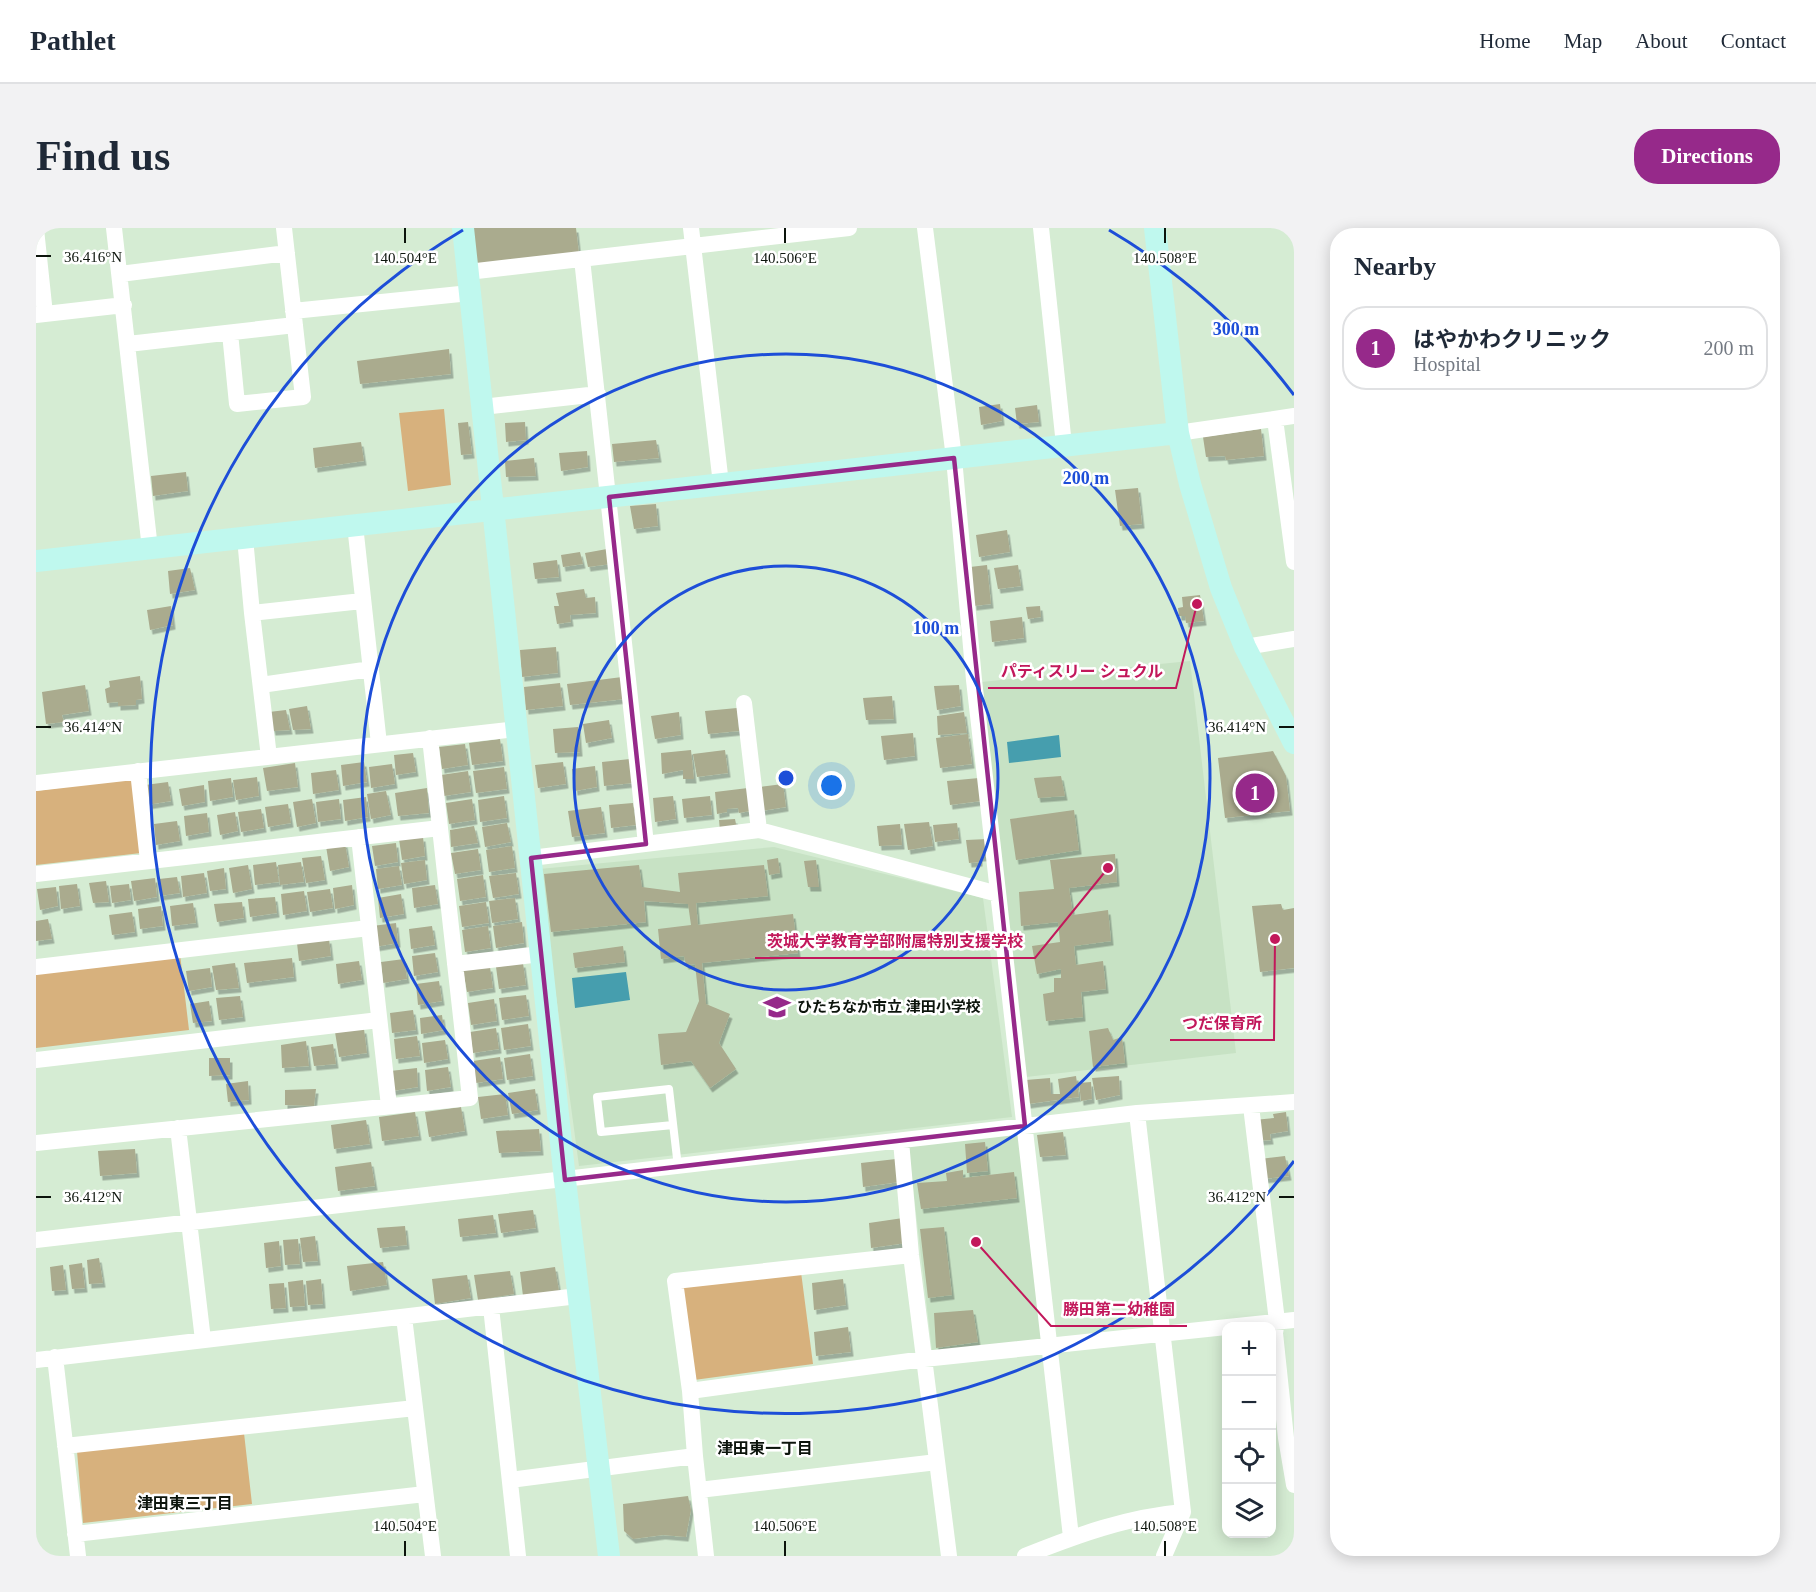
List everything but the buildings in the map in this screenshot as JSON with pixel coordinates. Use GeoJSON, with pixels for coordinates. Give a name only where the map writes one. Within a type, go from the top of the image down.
{"type":"FeatureCollection","features":[{"type":"Feature","properties":{"kind":"street"},"geometry":{"type":"LineString","coordinates":[[114,228],[150,549]]}},
{"type":"Feature","properties":{"kind":"street"},"geometry":{"type":"LineString","coordinates":[[230,333],[237,404],[303,397],[284,228]]}},
{"type":"Feature","properties":{"kind":"street"},"geometry":{"type":"LineString","coordinates":[[463,228],[565,1180],[609,1556]]}},
{"type":"Feature","properties":{"kind":"street"},"geometry":{"type":"LineString","coordinates":[[691,228],[721,484]]}},
{"type":"Feature","properties":{"kind":"street"},"geometry":{"type":"LineString","coordinates":[[128,344],[230,333],[582,259],[849,228]]}},
{"type":"Feature","properties":{"kind":"street"},"geometry":{"type":"LineString","coordinates":[[925,228],[954,458],[974,680],[1071,1537]]}},
{"type":"Feature","properties":{"kind":"street"},"geometry":{"type":"LineString","coordinates":[[1041,228],[1064,446]]}},
{"type":"Feature","properties":{"kind":"street"},"geometry":{"type":"LineString","coordinates":[[1155,228],[1178,433],[1190,484],[1221,588],[1245,647],[1294,743]]}},
{"type":"Feature","properties":{"kind":"street"},"geometry":{"type":"LineString","coordinates":[[36,229],[41,314],[124,305]]}},
{"type":"Feature","properties":{"kind":"street"},"geometry":{"type":"LineString","coordinates":[[120,274],[287,253]]}},
{"type":"Feature","properties":{"kind":"street"},"geometry":{"type":"LineString","coordinates":[[582,259],[646,844]]}},
{"type":"Feature","properties":{"kind":"street"},"geometry":{"type":"LineString","coordinates":[[482,407],[598,394]]}},
{"type":"Feature","properties":{"kind":"street"},"geometry":{"type":"LineString","coordinates":[[36,561],[1178,433],[1294,416]]}},
{"type":"Feature","properties":{"kind":"street"},"geometry":{"type":"LineString","coordinates":[[1275,419],[1294,562]]}},
{"type":"Feature","properties":{"kind":"street"},"geometry":{"type":"LineString","coordinates":[[355,525],[379,744]]}},
{"type":"Feature","properties":{"kind":"street"},"geometry":{"type":"LineString","coordinates":[[245,538],[269,757]]}},
{"type":"Feature","properties":{"kind":"street"},"geometry":{"type":"LineString","coordinates":[[252,613],[362,601]]}},
{"type":"Feature","properties":{"kind":"street"},"geometry":{"type":"LineString","coordinates":[[1245,647],[1294,639]]}},
{"type":"Feature","properties":{"kind":"street"},"geometry":{"type":"LineString","coordinates":[[261,685],[370,669]]}},
{"type":"Feature","properties":{"kind":"street"},"geometry":{"type":"LineString","coordinates":[[744,703],[759,830]]}},
{"type":"Feature","properties":{"kind":"street"},"geometry":{"type":"LineString","coordinates":[[36,783],[518,729]]}},
{"type":"Feature","properties":{"kind":"street"},"geometry":{"type":"LineString","coordinates":[[36,1143],[470,1098],[430,738]]}},
{"type":"Feature","properties":{"kind":"street"},"geometry":{"type":"LineString","coordinates":[[138,771],[148,861]]}},
{"type":"Feature","properties":{"kind":"street"},"geometry":{"type":"LineString","coordinates":[[36,874],[440,828]]}},
{"type":"Feature","properties":{"kind":"street"},"geometry":{"type":"LineString","coordinates":[[531,858],[759,830],[998,894]]}},
{"type":"Feature","properties":{"kind":"street"},"geometry":{"type":"LineString","coordinates":[[359,837],[389,1107]]}},
{"type":"Feature","properties":{"kind":"street"},"geometry":{"type":"LineString","coordinates":[[36,967],[369,928]]}},
{"type":"Feature","properties":{"kind":"street"},"geometry":{"type":"LineString","coordinates":[[455,964],[541,954]]}},
{"type":"Feature","properties":{"kind":"street"},"geometry":{"type":"LineString","coordinates":[[36,1060],[379,1020]]}},
{"type":"Feature","properties":{"kind":"street"},"geometry":{"type":"LineString","coordinates":[[36,1240],[1137,1113],[1294,1102]]}},
{"type":"Feature","properties":{"kind":"street"},"geometry":{"type":"LineString","coordinates":[[1251,1106],[1286,1321]]}},
{"type":"Feature","properties":{"kind":"street"},"geometry":{"type":"LineString","coordinates":[[1137,1113],[1183,1512],[1164,1556]]}},
{"type":"Feature","properties":{"kind":"street"},"geometry":{"type":"LineString","coordinates":[[178,1128],[203,1340]]}},
{"type":"Feature","properties":{"kind":"street"},"geometry":{"type":"LineString","coordinates":[[901,1141],[911,1255],[949,1556]]}},
{"type":"Feature","properties":{"kind":"street"},"geometry":{"type":"LineString","coordinates":[[706,1556],[690,1391],[675,1281],[911,1255]]}},
{"type":"Feature","properties":{"kind":"street"},"geometry":{"type":"LineString","coordinates":[[36,1360],[578,1296]]}},
{"type":"Feature","properties":{"kind":"street"},"geometry":{"type":"LineString","coordinates":[[491,1306],[518,1556]]}},
{"type":"Feature","properties":{"kind":"street"},"geometry":{"type":"LineString","coordinates":[[404,1317],[432,1556]]}},
{"type":"Feature","properties":{"kind":"street"},"geometry":{"type":"LineString","coordinates":[[690,1391],[924,1359],[1286,1321]]}},
{"type":"Feature","properties":{"kind":"street"},"geometry":{"type":"LineString","coordinates":[[1286,1321],[1275,1333],[1286,1438],[1294,1485]]}},
{"type":"Feature","properties":{"kind":"street"},"geometry":{"type":"LineString","coordinates":[[55,1357],[78,1556]]}},
{"type":"Feature","properties":{"kind":"street"},"geometry":{"type":"LineString","coordinates":[[65,1446],[415,1408]]}},
{"type":"Feature","properties":{"kind":"street"},"geometry":{"type":"LineString","coordinates":[[510,1480],[695,1456]]}},
{"type":"Feature","properties":{"kind":"street"},"geometry":{"type":"LineString","coordinates":[[699,1490],[937,1462]]}},
{"type":"Feature","properties":{"kind":"street"},"geometry":{"type":"LineString","coordinates":[[75,1534],[425,1494]]}},
{"type":"Feature","properties":{"kind":"street"},"geometry":{"type":"LineString","coordinates":[[1025,1556],[1071,1537],[1149,1515],[1183,1512]]}},
{"type":"Feature","properties":{"kind":"lane"},"geometry":{"type":"LineString","coordinates":[[673,1125],[601,1132],[597,1097],[669,1089],[678,1167]]}},
{"type":"Feature","properties":{"kind":"highlighted area"},"geometry":{"type":"Polygon","coordinates":[[[954,458],[1025,1126],[565,1180],[531,858],[646,844],[609,497],[954,458]]]}},
{"type":"Feature","properties":{"kind":"shaded area"},"geometry":{"type":"Polygon","coordinates":[[[444,409],[451,485],[408,491],[399,413],[444,409]]]}},
{"type":"Feature","properties":{"kind":"shaded area"},"geometry":{"type":"Polygon","coordinates":[[[1190,661],[1236,1053],[1026,1077],[981,682],[1190,661]]]}},
{"type":"Feature","properties":{"kind":"shaded area"},"geometry":{"type":"Polygon","coordinates":[[[132,778],[141,853],[36,865],[36,791],[132,778]]]}},
{"type":"Feature","properties":{"kind":"shaded area","name":"ひたちなか市立 津田小学校"},"geometry":{"type":"Polygon","coordinates":[[[774,847],[983,898],[1012,1117],[579,1166],[539,869],[774,847]]]}},
{"type":"Feature","properties":{"kind":"shaded area"},"geometry":{"type":"Polygon","coordinates":[[[180,954],[189,1030],[36,1048],[36,971],[180,954]]]}},
{"type":"Feature","properties":{"kind":"shaded area"},"geometry":{"type":"Polygon","coordinates":[[[1021,1131],[1045,1340],[932,1351],[908,1144],[1021,1131]]]}},
{"type":"Feature","properties":{"kind":"shaded area"},"geometry":{"type":"Polygon","coordinates":[[[801,1272],[813,1364],[694,1380],[681,1286],[801,1272]]]}},
{"type":"Feature","properties":{"kind":"shaded area"},"geometry":{"type":"Polygon","coordinates":[[[244,1433],[252,1504],[83,1523],[77,1451],[244,1433]]]}},
{"type":"Feature","properties":{"kind":"water"},"geometry":{"type":"Polygon","coordinates":[[[1059,735],[1061,757],[1009,763],[1007,742],[1059,735]]]}},
{"type":"Feature","properties":{"kind":"water"},"geometry":{"type":"Polygon","coordinates":[[[626,972],[630,1000],[575,1008],[572,978],[626,972]]]}},
{"type":"Feature","properties":{"kind":"place","name":"パティスリー シュクル"},"geometry":{"type":"Point","coordinates":[1197,604]}},
{"type":"Feature","properties":{"kind":"place","name":"はやかわクリニック"},"geometry":{"type":"Point","coordinates":[1255,793]}},
{"type":"Feature","properties":{"kind":"place","name":"茨城大学教育学部附属特別支援学校"},"geometry":{"type":"Point","coordinates":[1108,868]}},
{"type":"Feature","properties":{"kind":"place","name":"つだ保育所"},"geometry":{"type":"Point","coordinates":[1275,939]}},
{"type":"Feature","properties":{"kind":"place","name":"ひたちなか市立 津田小学校"},"geometry":{"type":"Point","coordinates":[777,1007]}},
{"type":"Feature","properties":{"kind":"place","name":"勝田第二幼稚園"},"geometry":{"type":"Point","coordinates":[976,1242]}},
{"type":"Feature","properties":{"kind":"district","name":"津田東一丁目"},"geometry":{"type":"Point","coordinates":[765,1448]}},
{"type":"Feature","properties":{"kind":"district","name":"津田東三丁目"},"geometry":{"type":"Point","coordinates":[185,1503]}}]}
